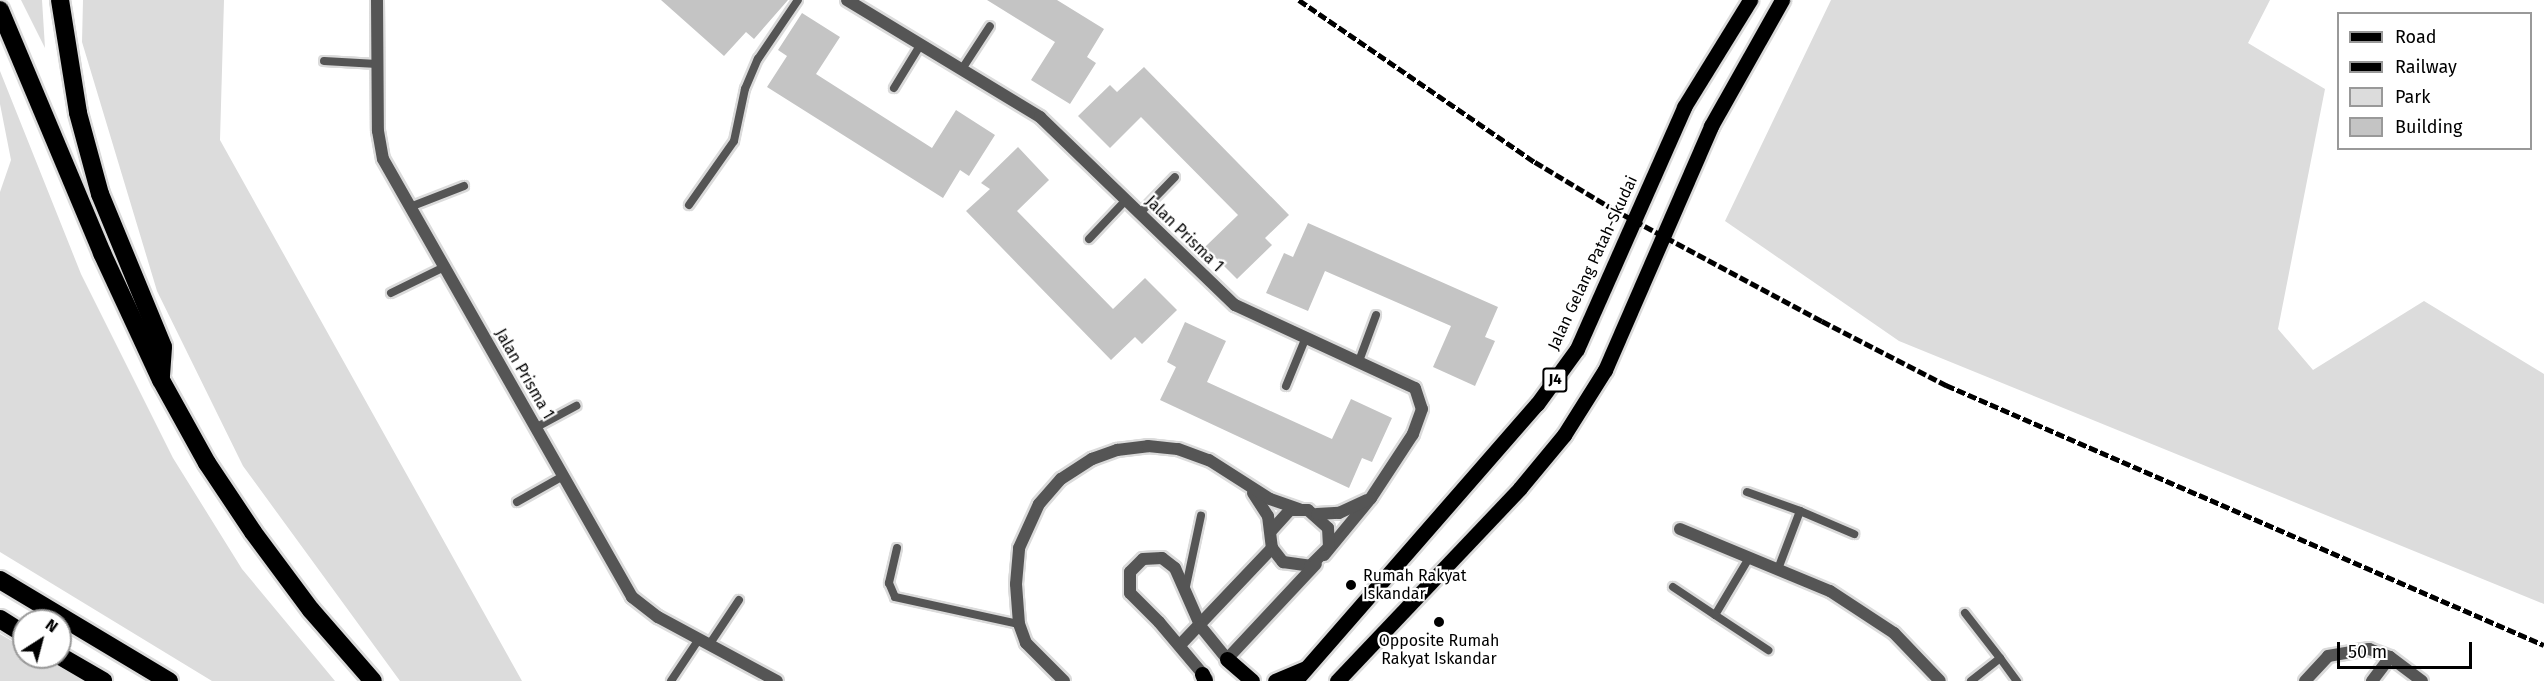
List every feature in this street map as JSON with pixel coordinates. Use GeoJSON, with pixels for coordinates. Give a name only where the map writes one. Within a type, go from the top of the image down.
{"type":"FeatureCollection","features":[{"type":"Feature","properties":{"kind":"highway"},"geometry":{"type":"LineString","coordinates":[[60,0],[78,113],[100,194],[163,347],[161,380]]}},
{"type":"Feature","properties":{"kind":"highway"},"geometry":{"type":"LineString","coordinates":[[0,10],[102,253],[161,380],[207,463],[253,532],[311,610],[373,681]]}},
{"type":"Feature","properties":{"kind":"highway"},"geometry":{"type":"LineString","coordinates":[[0,580],[169,681]]}},
{"type":"Feature","properties":{"kind":"highway"},"geometry":{"type":"LineString","coordinates":[[72,663],[103,681]]}},
{"type":"Feature","properties":{"kind":"main road","name":"Jalan Gelang Patah-Skudai"},"geometry":{"type":"LineString","coordinates":[[1295,681],[1311,666],[1537,404],[1577,349],[1684,107],[1750,0]]}},
{"type":"Feature","properties":{"kind":"main road","name":"J4"},"geometry":{"type":"LineString","coordinates":[[1337,681],[1520,488],[1564,435],[1605,370],[1712,126],[1782,0]]}},
{"type":"Feature","properties":{"kind":"main road"},"geometry":{"type":"LineString","coordinates":[[1227,659],[1252,681]]}},
{"type":"Feature","properties":{"kind":"main road"},"geometry":{"type":"LineString","coordinates":[[1275,681],[1311,666]]}},
{"type":"Feature","properties":{"kind":"street","name":"Jalan Prisma 1"},"geometry":{"type":"LineString","coordinates":[[377,0],[378,131],[383,159],[632,597],[658,617],[777,681]]}},
{"type":"Feature","properties":{"kind":"street","name":"Jalan Prisma 1"},"geometry":{"type":"LineString","coordinates":[[847,0],[1040,117],[1235,305],[1415,388],[1422,409],[1413,434],[1371,498],[1321,558],[1227,659]]}},
{"type":"Feature","properties":{"kind":"street"},"geometry":{"type":"LineString","coordinates":[[1064,681],[1026,643],[1019,624],[1016,584],[1019,548],[1035,513],[1061,479],[1092,459],[1117,450],[1148,446],[1178,449],[1209,460],[1248,488],[1264,506],[1272,530],[1272,548],[1283,562],[1292,566],[1310,566],[1321,558],[1330,537],[1317,514]]}},
{"type":"Feature","properties":{"kind":"street"},"geometry":{"type":"LineString","coordinates":[[1248,488],[1317,514],[1339,513],[1371,498]]}},
{"type":"Feature","properties":{"kind":"street"},"geometry":{"type":"LineString","coordinates":[[1272,530],[1282,515],[1299,509]]}},
{"type":"Feature","properties":{"kind":"street"},"geometry":{"type":"LineString","coordinates":[[1680,529],[1830,591],[1894,633],[1940,681]]}},
{"type":"Feature","properties":{"kind":"street"},"geometry":{"type":"LineString","coordinates":[[1180,645],[1201,627],[1272,548]]}},
{"type":"Feature","properties":{"kind":"street"},"geometry":{"type":"LineString","coordinates":[[1205,679],[1180,645],[1130,593],[1130,572],[1143,559],[1162,558],[1175,568],[1201,627],[1247,681]]}},
{"type":"Feature","properties":{"kind":"street"},"geometry":{"type":"LineString","coordinates":[[2305,681],[2328,656],[2350,649],[2369,649],[2390,657],[2422,681]]}},
{"type":"Feature","properties":{"kind":"street"},"geometry":{"type":"LineString","coordinates":[[2372,681],[2390,657]]}},
{"type":"Feature","properties":{"kind":"lane"},"geometry":{"type":"LineString","coordinates":[[689,205],[734,141],[745,89],[758,59],[798,0]]}},
{"type":"Feature","properties":{"kind":"lane"},"geometry":{"type":"LineString","coordinates":[[962,69],[990,26]]}},
{"type":"Feature","properties":{"kind":"lane"},"geometry":{"type":"LineString","coordinates":[[894,88],[921,44]]}},
{"type":"Feature","properties":{"kind":"lane"},"geometry":{"type":"LineString","coordinates":[[324,61],[377,64]]}},
{"type":"Feature","properties":{"kind":"lane"},"geometry":{"type":"LineString","coordinates":[[1140,213],[1175,177]]}},
{"type":"Feature","properties":{"kind":"lane"},"geometry":{"type":"LineString","coordinates":[[410,207],[464,186]]}},
{"type":"Feature","properties":{"kind":"lane"},"geometry":{"type":"LineString","coordinates":[[1089,239],[1126,200]]}},
{"type":"Feature","properties":{"kind":"lane"},"geometry":{"type":"LineString","coordinates":[[390,293],[444,267]]}},
{"type":"Feature","properties":{"kind":"lane"},"geometry":{"type":"LineString","coordinates":[[1359,361],[1376,315]]}},
{"type":"Feature","properties":{"kind":"lane"},"geometry":{"type":"LineString","coordinates":[[1286,386],[1306,337]]}},
{"type":"Feature","properties":{"kind":"lane"},"geometry":{"type":"LineString","coordinates":[[535,428],[576,406]]}},
{"type":"Feature","properties":{"kind":"lane"},"geometry":{"type":"LineString","coordinates":[[517,502],[562,476]]}},
{"type":"Feature","properties":{"kind":"lane"},"geometry":{"type":"LineString","coordinates":[[1747,492],[1854,534]]}},
{"type":"Feature","properties":{"kind":"lane"},"geometry":{"type":"LineString","coordinates":[[1778,569],[1800,511]]}},
{"type":"Feature","properties":{"kind":"lane"},"geometry":{"type":"LineString","coordinates":[[1185,592],[1201,516]]}},
{"type":"Feature","properties":{"kind":"lane"},"geometry":{"type":"LineString","coordinates":[[897,548],[889,583],[894,597],[1019,624]]}},
{"type":"Feature","properties":{"kind":"lane"},"geometry":{"type":"LineString","coordinates":[[1715,615],[1749,558]]}},
{"type":"Feature","properties":{"kind":"lane"},"geometry":{"type":"LineString","coordinates":[[1673,587],[1768,650]]}},
{"type":"Feature","properties":{"kind":"lane"},"geometry":{"type":"LineString","coordinates":[[671,681],[739,600]]}},
{"type":"Feature","properties":{"kind":"lane"},"geometry":{"type":"LineString","coordinates":[[1965,613],[2017,681]]}},
{"type":"Feature","properties":{"kind":"lane"},"geometry":{"type":"LineString","coordinates":[[1971,681],[2000,658]]}},
{"type":"Feature","properties":{"kind":"green space"},"geometry":{"type":"Polygon","coordinates":[[[21,0],[42,0],[45,48],[21,0]]]}},
{"type":"Feature","properties":{"kind":"green space"},"geometry":{"type":"Polygon","coordinates":[[[83,0],[224,0],[220,140],[522,681],[400,681],[243,466],[157,291],[82,42],[83,0]]]}},
{"type":"Feature","properties":{"kind":"green space"},"geometry":{"type":"Polygon","coordinates":[[[1831,0],[2270,0],[2248,43],[2325,89],[2278,329],[2313,370],[2424,301],[2544,374],[2544,604],[1899,341],[1725,221],[1831,0]]]}},
{"type":"Feature","properties":{"kind":"green space"},"geometry":{"type":"Polygon","coordinates":[[[0,71],[81,274],[173,458],[242,569],[335,681],[212,681],[0,552],[0,192],[11,160],[0,104],[0,71]]]}},
{"type":"Feature","properties":{"kind":"green space"},"geometry":{"type":"Polygon","coordinates":[[[0,634],[12,641],[12,669],[60,669],[81,681],[0,681],[0,634]]]}},
{"type":"Feature","properties":{"kind":"building"},"geometry":{"type":"Polygon","coordinates":[[[661,0],[788,0],[754,39],[746,32],[724,56],[661,0]]]}},
{"type":"Feature","properties":{"kind":"building"},"geometry":{"type":"Polygon","coordinates":[[[987,0],[1057,0],[1104,29],[1087,57],[1096,63],[1070,104],[1031,80],[1055,42],[987,0]]]}},
{"type":"Feature","properties":{"kind":"building"},"geometry":{"type":"Polygon","coordinates":[[[802,13],[840,37],[816,74],[932,148],[956,110],[995,135],[969,176],[960,170],[943,198],[767,87],[787,56],[778,50],[802,13]]]}},
{"type":"Feature","properties":{"kind":"building"},"geometry":{"type":"Polygon","coordinates":[[[1144,67],[1289,215],[1265,238],[1272,245],[1237,279],[1205,247],[1238,215],[1141,117],[1110,148],[1078,116],[1110,85],[1117,92],[1144,67]]]}},
{"type":"Feature","properties":{"kind":"building"},"geometry":{"type":"Polygon","coordinates":[[[1018,147],[1049,180],[1017,211],[1113,309],[1145,278],[1177,310],[1142,344],[1135,337],[1111,360],[966,211],[990,189],[981,183],[1018,147]]]}},
{"type":"Feature","properties":{"kind":"building"},"geometry":{"type":"Polygon","coordinates":[[[1308,223],[1498,307],[1485,337],[1495,341],[1475,386],[1433,367],[1451,326],[1325,271],[1308,311],[1266,293],[1284,253],[1293,257],[1308,223]]]}},
{"type":"Feature","properties":{"kind":"building"},"geometry":{"type":"Polygon","coordinates":[[[1185,322],[1226,341],[1207,382],[1332,439],[1351,399],[1392,418],[1372,462],[1362,458],[1349,488],[1160,400],[1176,367],[1167,362],[1185,322]]]}},
{"type":"Feature","properties":{"kind":"railway"},"geometry":{"type":"LineString","coordinates":[[1299,0],[1535,162],[1613,209],[1822,321],[1946,385],[2544,645]]}},
{"type":"Feature","properties":{"kind":"place","name":"Rumah Rakyat Iskandar"},"geometry":{"type":"Point","coordinates":[1351,585]}},
{"type":"Feature","properties":{"kind":"place","name":"Opposite Rumah Rakyat Iskandar"},"geometry":{"type":"Point","coordinates":[1439,622]}}]}
